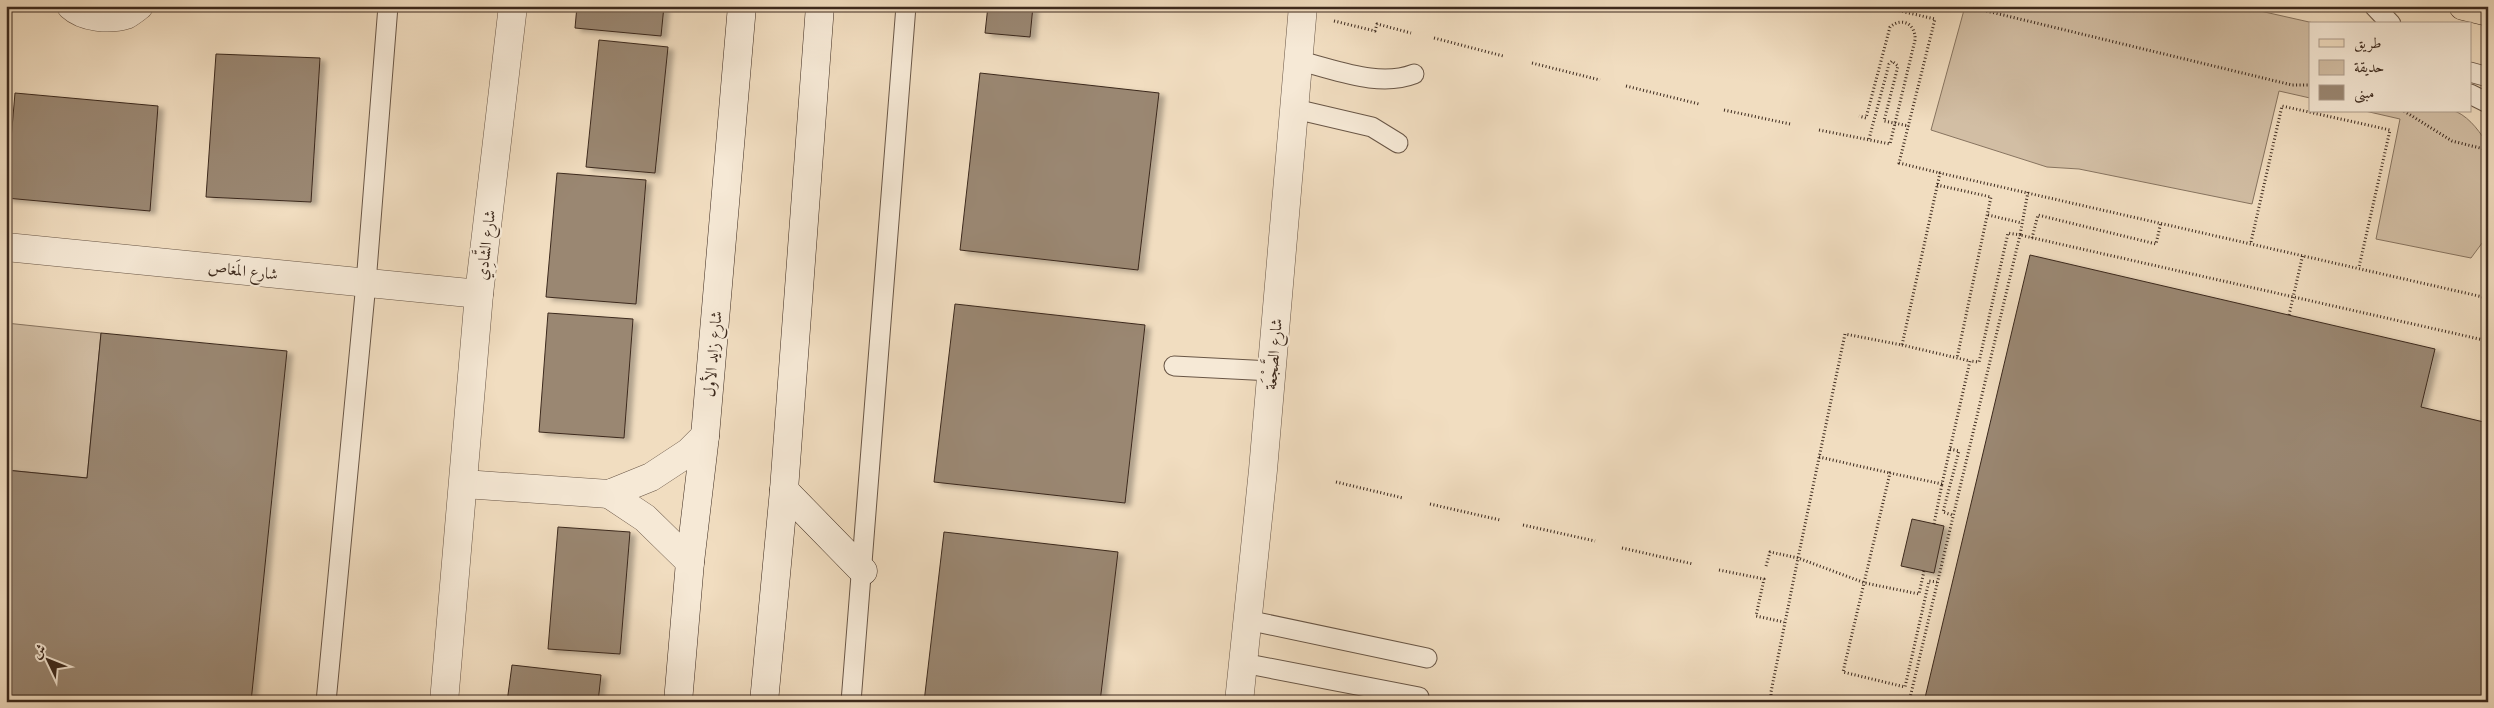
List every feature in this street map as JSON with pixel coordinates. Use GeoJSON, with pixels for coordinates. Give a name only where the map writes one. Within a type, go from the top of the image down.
{"type":"FeatureCollection","features":[{"type":"Feature","properties":{"kind":"main road"},"geometry":{"type":"LineString","coordinates":[[2463,6],[2488,12]]}},
{"type":"Feature","properties":{"kind":"street"},"geometry":{"type":"LineString","coordinates":[[71,6],[75,10],[100,18],[126,15],[140,6]]}},
{"type":"Feature","properties":{"kind":"street","name":"شارع الشَّادِي"},"geometry":{"type":"LineString","coordinates":[[444,702],[479,294],[513,6]]}},
{"type":"Feature","properties":{"kind":"street","name":"شارع زايد الأول"},"geometry":{"type":"LineString","coordinates":[[678,702],[690,562],[705,436],[742,6]]}},
{"type":"Feature","properties":{"kind":"street"},"geometry":{"type":"LineString","coordinates":[[764,702],[784,490],[820,6]]}},
{"type":"Feature","properties":{"kind":"street","name":"شارع الصَّجْعَة"},"geometry":{"type":"LineString","coordinates":[[1239,702],[1272,371],[1303,6]]}},
{"type":"Feature","properties":{"kind":"street","name":"شارع المَغاص"},"geometry":{"type":"LineString","coordinates":[[6,247],[479,294]]}},
{"type":"Feature","properties":{"kind":"street"},"geometry":{"type":"LineString","coordinates":[[464,484],[609,494],[651,477],[689,452],[705,436]]}},
{"type":"Feature","properties":{"kind":"street"},"geometry":{"type":"LineString","coordinates":[[784,490],[863,571]]}},
{"type":"Feature","properties":{"kind":"street"},"geometry":{"type":"LineString","coordinates":[[609,494],[650,522],[690,562]]}},
{"type":"Feature","properties":{"kind":"lane"},"geometry":{"type":"LineString","coordinates":[[326,702],[366,283],[388,6]]}},
{"type":"Feature","properties":{"kind":"lane"},"geometry":{"type":"LineString","coordinates":[[851,702],[863,571],[906,6]]}},
{"type":"Feature","properties":{"kind":"lane"},"geometry":{"type":"LineString","coordinates":[[2374,6],[2389,22]]}},
{"type":"Feature","properties":{"kind":"lane"},"geometry":{"type":"LineString","coordinates":[[1298,61],[1382,80],[1404,78],[1414,74]]}},
{"type":"Feature","properties":{"kind":"lane"},"geometry":{"type":"LineString","coordinates":[[2472,73],[2488,77]]}},
{"type":"Feature","properties":{"kind":"lane"},"geometry":{"type":"LineString","coordinates":[[2472,95],[2488,103]]}},
{"type":"Feature","properties":{"kind":"lane"},"geometry":{"type":"LineString","coordinates":[[1295,109],[1372,127],[1398,143]]}},
{"type":"Feature","properties":{"kind":"lane"},"geometry":{"type":"LineString","coordinates":[[1174,366],[1272,371]]}},
{"type":"Feature","properties":{"kind":"lane"},"geometry":{"type":"LineString","coordinates":[[1247,620],[1427,658]]}},
{"type":"Feature","properties":{"kind":"lane"},"geometry":{"type":"LineString","coordinates":[[1243,663],[1419,697]]}},
{"type":"Feature","properties":{"kind":"path"},"geometry":{"type":"LineString","coordinates":[[1882,6],[1935,19],[1899,163],[2483,296],[2488,278]]}},
{"type":"Feature","properties":{"kind":"path"},"geometry":{"type":"LineString","coordinates":[[1966,6],[2292,85],[2309,86]]}},
{"type":"Feature","properties":{"kind":"path"},"geometry":{"type":"LineString","coordinates":[[1339,22],[1376,31],[1377,24],[1411,32]]}},
{"type":"Feature","properties":{"kind":"path"},"geometry":{"type":"LineString","coordinates":[[1819,130],[1890,144],[1915,40],[1915,32],[1910,24],[1903,22],[1895,23],[1890,27],[1866,118],[1859,116]]}},
{"type":"Feature","properties":{"kind":"path"},"geometry":{"type":"LineString","coordinates":[[1434,38],[1503,56]]}},
{"type":"Feature","properties":{"kind":"path"},"geometry":{"type":"LineString","coordinates":[[1869,139],[1889,64],[1892,61],[1898,66],[1884,121],[1908,126]]}},
{"type":"Feature","properties":{"kind":"path"},"geometry":{"type":"LineString","coordinates":[[1532,63],[1600,80]]}},
{"type":"Feature","properties":{"kind":"path"},"geometry":{"type":"LineString","coordinates":[[1626,86],[1699,104]]}},
{"type":"Feature","properties":{"kind":"path"},"geometry":{"type":"LineString","coordinates":[[2251,242],[2282,106],[2390,130],[2359,267]]}},
{"type":"Feature","properties":{"kind":"path"},"geometry":{"type":"LineString","coordinates":[[1724,110],[1790,124]]}},
{"type":"Feature","properties":{"kind":"path"},"geometry":{"type":"LineString","coordinates":[[2406,112],[2452,141],[2488,150]]}},
{"type":"Feature","properties":{"kind":"path"},"geometry":{"type":"LineString","coordinates":[[1902,345],[1940,173]]}},
{"type":"Feature","properties":{"kind":"path"},"geometry":{"type":"LineString","coordinates":[[1938,185],[1991,197],[1956,358]]}},
{"type":"Feature","properties":{"kind":"path"},"geometry":{"type":"LineString","coordinates":[[1909,702],[2020,235],[2028,192]]}},
{"type":"Feature","properties":{"kind":"path"},"geometry":{"type":"LineString","coordinates":[[1988,215],[2022,223]]}},
{"type":"Feature","properties":{"kind":"path"},"geometry":{"type":"LineString","coordinates":[[2032,238],[2038,215],[2156,244],[2162,222]]}},
{"type":"Feature","properties":{"kind":"path"},"geometry":{"type":"LineString","coordinates":[[1771,702],[1771,692],[1784,622],[1845,334],[1979,362],[2008,233],[2488,341]]}},
{"type":"Feature","properties":{"kind":"path"},"geometry":{"type":"LineString","coordinates":[[2289,315],[2303,254]]}},
{"type":"Feature","properties":{"kind":"path"},"geometry":{"type":"LineString","coordinates":[[1934,524],[1970,361]]}},
{"type":"Feature","properties":{"kind":"path"},"geometry":{"type":"LineString","coordinates":[[1950,449],[1959,451],[1943,512],[1952,515]]}},
{"type":"Feature","properties":{"kind":"path"},"geometry":{"type":"LineString","coordinates":[[1819,457],[1942,484]]}},
{"type":"Feature","properties":{"kind":"path"},"geometry":{"type":"LineString","coordinates":[[1890,473],[1843,672],[1905,687],[1929,581],[1937,582]]}},
{"type":"Feature","properties":{"kind":"path"},"geometry":{"type":"LineString","coordinates":[[1336,482],[1404,498]]}},
{"type":"Feature","properties":{"kind":"path"},"geometry":{"type":"LineString","coordinates":[[1430,504],[1500,520]]}},
{"type":"Feature","properties":{"kind":"path"},"geometry":{"type":"LineString","coordinates":[[1523,525],[1595,541]]}},
{"type":"Feature","properties":{"kind":"path"},"geometry":{"type":"LineString","coordinates":[[1622,548],[1693,564]]}},
{"type":"Feature","properties":{"kind":"path"},"geometry":{"type":"LineString","coordinates":[[1766,566],[1770,552],[1798,558],[1865,583],[1919,594],[1924,572]]}},
{"type":"Feature","properties":{"kind":"path"},"geometry":{"type":"LineString","coordinates":[[1719,570],[1764,579],[1756,616],[1784,622]]}},
{"type":"Feature","properties":{"kind":"green space"},"geometry":{"type":"Polygon","coordinates":[[[1952,6],[2238,6],[2309,22],[2309,98],[2279,91],[2252,204],[2079,169],[2047,167],[1931,130],[1964,10],[1952,6]]]}},
{"type":"Feature","properties":{"kind":"green space"},"geometry":{"type":"Polygon","coordinates":[[[2369,112],[2457,112],[2471,122],[2488,146],[2488,235],[2471,258],[2376,239],[2400,119],[2369,112]]]}},
{"type":"Feature","properties":{"kind":"green space"},"geometry":{"type":"Polygon","coordinates":[[[6,323],[101,333],[87,478],[6,470],[6,323]]]}},
{"type":"Feature","properties":{"kind":"building"},"geometry":{"type":"Polygon","coordinates":[[[577,6],[664,6],[661,36],[575,28],[577,6]]]}},
{"type":"Feature","properties":{"kind":"building"},"geometry":{"type":"Polygon","coordinates":[[[988,6],[1033,6],[1030,37],[985,33],[988,6]]]}},
{"type":"Feature","properties":{"kind":"building"},"geometry":{"type":"Polygon","coordinates":[[[599,40],[668,47],[655,173],[586,167],[599,40]]]}},
{"type":"Feature","properties":{"kind":"building"},"geometry":{"type":"Polygon","coordinates":[[[216,54],[320,58],[311,202],[206,197],[216,54]]]}},
{"type":"Feature","properties":{"kind":"building"},"geometry":{"type":"Polygon","coordinates":[[[980,73],[1159,93],[1138,270],[960,250],[980,73]]]}},
{"type":"Feature","properties":{"kind":"building"},"geometry":{"type":"Polygon","coordinates":[[[15,93],[158,106],[150,211],[6,198],[15,93]]]}},
{"type":"Feature","properties":{"kind":"building"},"geometry":{"type":"Polygon","coordinates":[[[557,173],[646,180],[636,304],[546,297],[557,173]]]}},
{"type":"Feature","properties":{"kind":"building"},"geometry":{"type":"Polygon","coordinates":[[[2030,255],[2435,349],[2421,407],[2488,423],[2488,702],[1924,702],[2030,255]]]}},
{"type":"Feature","properties":{"kind":"building"},"geometry":{"type":"Polygon","coordinates":[[[955,304],[1145,325],[1125,503],[934,482],[955,304]]]}},
{"type":"Feature","properties":{"kind":"building"},"geometry":{"type":"Polygon","coordinates":[[[548,313],[633,319],[624,438],[539,432],[548,313]]]}},
{"type":"Feature","properties":{"kind":"building"},"geometry":{"type":"Polygon","coordinates":[[[101,333],[287,351],[251,702],[6,702],[6,470],[87,478],[101,333]]]}},
{"type":"Feature","properties":{"kind":"building"},"geometry":{"type":"Polygon","coordinates":[[[1912,519],[1944,526],[1934,573],[1901,566],[1912,519]]]}},
{"type":"Feature","properties":{"kind":"building"},"geometry":{"type":"Polygon","coordinates":[[[558,527],[630,532],[620,654],[548,649],[558,527]]]}},
{"type":"Feature","properties":{"kind":"building"},"geometry":{"type":"Polygon","coordinates":[[[944,532],[1118,552],[1100,702],[924,702],[944,532]]]}},
{"type":"Feature","properties":{"kind":"building"},"geometry":{"type":"Polygon","coordinates":[[[512,665],[601,675],[598,702],[507,702],[512,665]]]}}]}
